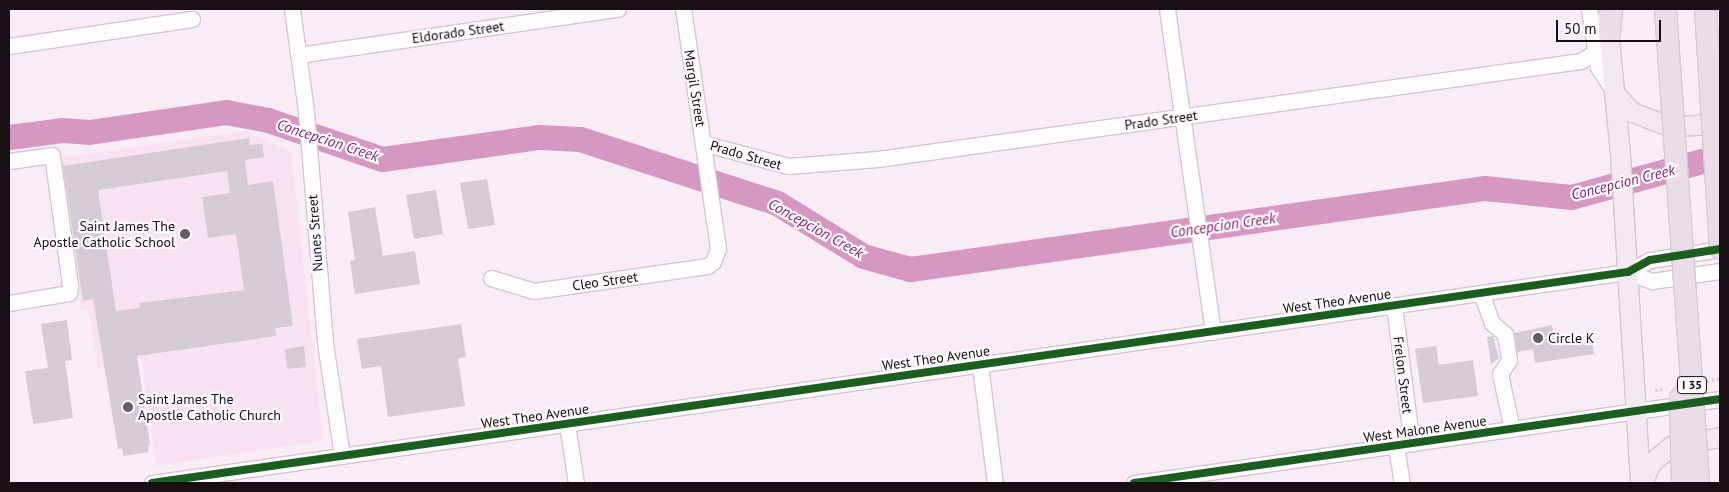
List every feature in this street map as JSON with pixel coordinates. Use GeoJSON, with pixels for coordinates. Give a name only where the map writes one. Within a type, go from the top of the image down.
{"type":"FeatureCollection","features":[{"type":"Feature","properties":{"kind":"highway"},"geometry":{"type":"LineString","coordinates":[[1609,32],[1611,9]]}},
{"type":"Feature","properties":{"kind":"highway","name":"I 35"},"geometry":{"type":"LineString","coordinates":[[1665,9],[1698,483]]}},
{"type":"Feature","properties":{"kind":"highway"},"geometry":{"type":"LineString","coordinates":[[1705,9],[1720,248]]}},
{"type":"Feature","properties":{"kind":"highway"},"geometry":{"type":"LineString","coordinates":[[1682,483],[1679,435],[1683,287]]}},
{"type":"Feature","properties":{"kind":"main road"},"geometry":{"type":"LineString","coordinates":[[1606,9],[1616,95],[1641,483]]}},
{"type":"Feature","properties":{"kind":"main road"},"geometry":{"type":"LineString","coordinates":[[1616,95],[1632,112],[1668,126],[1698,125],[1720,117]]}},
{"type":"Feature","properties":{"kind":"main road"},"geometry":{"type":"LineString","coordinates":[[1641,483],[1651,463],[1671,446],[1720,437]]}},
{"type":"Feature","properties":{"kind":"street","name":"Nunes Street"},"geometry":{"type":"LineString","coordinates":[[292,9],[306,111],[325,343],[342,456]]}},
{"type":"Feature","properties":{"kind":"street","name":"Eldorado Street"},"geometry":{"type":"LineString","coordinates":[[298,55],[618,9]]}},
{"type":"Feature","properties":{"kind":"street","name":"Margil Street"},"geometry":{"type":"LineString","coordinates":[[683,9],[711,200],[716,257]]}},
{"type":"Feature","properties":{"kind":"street"},"geometry":{"type":"LineString","coordinates":[[1167,9],[1213,332]]}},
{"type":"Feature","properties":{"kind":"street"},"geometry":{"type":"LineString","coordinates":[[1589,9],[1598,67],[1616,95]]}},
{"type":"Feature","properties":{"kind":"street"},"geometry":{"type":"LineString","coordinates":[[9,46],[192,19]]}},
{"type":"Feature","properties":{"kind":"street"},"geometry":{"type":"LineString","coordinates":[[1595,52],[1609,32]]}},
{"type":"Feature","properties":{"kind":"street","name":"Prado Street"},"geometry":{"type":"LineString","coordinates":[[703,143],[769,163],[815,166],[1580,61],[1595,52]]}},
{"type":"Feature","properties":{"kind":"street"},"geometry":{"type":"LineString","coordinates":[[9,161],[52,154],[69,293],[9,303]]}},
{"type":"Feature","properties":{"kind":"street","name":"West Theo Avenue"},"geometry":{"type":"LineString","coordinates":[[153,483],[1628,272],[1650,260],[1720,248]]}},
{"type":"Feature","properties":{"kind":"street","name":"Cleo Street"},"geometry":{"type":"LineString","coordinates":[[491,278],[534,291],[707,266],[716,257]]}},
{"type":"Feature","properties":{"kind":"street","name":"West Theo Avenue"},"geometry":{"type":"LineString","coordinates":[[1628,272],[1652,281],[1720,271]]}},
{"type":"Feature","properties":{"kind":"street"},"geometry":{"type":"LineString","coordinates":[[1482,293],[1492,323],[1505,334],[1509,360],[1500,374],[1512,429]]}},
{"type":"Feature","properties":{"kind":"street","name":"Frelon Street"},"geometry":{"type":"LineString","coordinates":[[1394,306],[1412,444]]}},
{"type":"Feature","properties":{"kind":"street"},"geometry":{"type":"LineString","coordinates":[[980,365],[995,483]]}},
{"type":"Feature","properties":{"kind":"street","name":"West Malone Avenue"},"geometry":{"type":"LineString","coordinates":[[1134,483],[1720,399]]}},
{"type":"Feature","properties":{"kind":"street"},"geometry":{"type":"LineString","coordinates":[[567,424],[576,483]]}},
{"type":"Feature","properties":{"kind":"street"},"geometry":{"type":"LineString","coordinates":[[1396,446],[1402,483]]}},
{"type":"Feature","properties":{"kind":"shaded area","name":"Saint James The Apostle Catholic School"},"geometry":{"type":"Polygon","coordinates":[[[245,131],[291,152],[323,441],[156,466],[142,360],[98,367],[88,310],[81,310],[58,158],[245,131]]]}},
{"type":"Feature","properties":{"kind":"building"},"geometry":{"type":"Polygon","coordinates":[[[249,138],[250,145],[262,144],[264,157],[245,160],[248,185],[273,181],[293,326],[275,328],[276,336],[137,356],[150,445],[148,445],[149,452],[123,456],[122,448],[118,449],[93,299],[83,301],[63,166],[249,138]],[[227,171],[98,190],[116,311],[140,308],[139,303],[244,290],[236,234],[208,238],[202,197],[230,193],[227,171]]]}},
{"type":"Feature","properties":{"kind":"building"},"geometry":{"type":"Polygon","coordinates":[[[487,179],[495,225],[468,229],[460,183],[487,179]]]}},
{"type":"Feature","properties":{"kind":"building"},"geometry":{"type":"Polygon","coordinates":[[[436,190],[443,234],[414,239],[406,195],[436,190]]]}},
{"type":"Feature","properties":{"kind":"building"},"geometry":{"type":"Polygon","coordinates":[[[375,207],[383,256],[415,251],[420,284],[355,294],[350,261],[355,260],[348,212],[375,207]]]}},
{"type":"Feature","properties":{"kind":"building"},"geometry":{"type":"Polygon","coordinates":[[[67,320],[72,360],[65,361],[73,418],[33,424],[25,371],[48,368],[41,324],[67,320]]]}},
{"type":"Feature","properties":{"kind":"building"},"geometry":{"type":"Polygon","coordinates":[[[461,324],[466,357],[458,358],[465,406],[388,417],[381,366],[362,369],[357,339],[461,324]]]}},
{"type":"Feature","properties":{"kind":"building"},"geometry":{"type":"Polygon","coordinates":[[[1552,325],[1555,345],[1592,340],[1594,354],[1535,363],[1533,349],[1517,352],[1514,333],[1552,325]]]}},
{"type":"Feature","properties":{"kind":"building"},"geometry":{"type":"Polygon","coordinates":[[[1493,336],[1499,358],[1491,364],[1487,337],[1493,336]]]}},
{"type":"Feature","properties":{"kind":"building"},"geometry":{"type":"Polygon","coordinates":[[[304,346],[306,367],[287,369],[285,349],[304,346]]]}},
{"type":"Feature","properties":{"kind":"building"},"geometry":{"type":"Polygon","coordinates":[[[1436,346],[1439,365],[1473,360],[1478,396],[1423,403],[1415,349],[1436,346]]]}},
{"type":"Feature","properties":{"kind":"waterway","name":"Concepcion Creek"},"geometry":{"type":"LineString","coordinates":[[9,137],[62,130],[89,132],[226,112],[268,120],[382,159],[539,137],[580,139],[777,203],[863,256],[910,269],[1485,188],[1571,197],[1720,156]]}},
{"type":"Feature","properties":{"kind":"cycle path"},"geometry":{"type":"LineString","coordinates":[[152,483],[1628,272],[1650,260],[1720,249]]}},
{"type":"Feature","properties":{"kind":"cycle path"},"geometry":{"type":"LineString","coordinates":[[1134,483],[1720,399]]}},
{"type":"Feature","properties":{"kind":"place","name":"Saint James The Apostle Catholic School"},"geometry":{"type":"Point","coordinates":[185,234]}},
{"type":"Feature","properties":{"kind":"place","name":"Circle K"},"geometry":{"type":"Point","coordinates":[1538,338]}},
{"type":"Feature","properties":{"kind":"place","name":"Saint James The Apostle Catholic Church"},"geometry":{"type":"Point","coordinates":[128,407]}}]}
